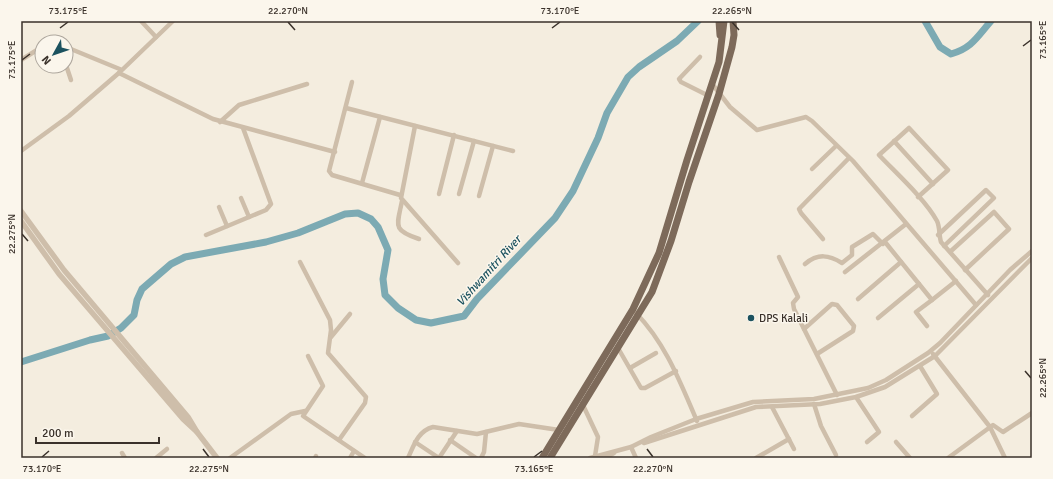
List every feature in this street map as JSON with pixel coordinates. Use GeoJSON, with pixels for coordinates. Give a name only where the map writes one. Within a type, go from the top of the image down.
{"type":"FeatureCollection","features":[{"type":"Feature","properties":{"kind":"main road"},"geometry":{"type":"LineString","coordinates":[[542,458],[559,430],[618,348],[636,312],[659,253],[686,160],[720,62],[722,24]]}},
{"type":"Feature","properties":{"kind":"main road"},"geometry":{"type":"LineString","coordinates":[[550,458],[581,401],[636,312],[652,292],[671,242],[689,182],[720,94],[732,47],[733,25]]}},
{"type":"Feature","properties":{"kind":"street"},"geometry":{"type":"LineString","coordinates":[[142,21],[156,37]]}},
{"type":"Feature","properties":{"kind":"street"},"geometry":{"type":"LineString","coordinates":[[21,151],[69,116],[121,72],[172,21]]}},
{"type":"Feature","properties":{"kind":"street"},"geometry":{"type":"LineString","coordinates":[[74,50],[121,72],[202,115],[220,122],[335,152]]}},
{"type":"Feature","properties":{"kind":"street"},"geometry":{"type":"LineString","coordinates":[[21,60],[34,52]]}},
{"type":"Feature","properties":{"kind":"street"},"geometry":{"type":"LineString","coordinates":[[700,57],[679,79],[681,82],[709,96]]}},
{"type":"Feature","properties":{"kind":"street"},"geometry":{"type":"LineString","coordinates":[[69,74],[71,80]]}},
{"type":"Feature","properties":{"kind":"street"},"geometry":{"type":"LineString","coordinates":[[352,82],[329,171],[332,175],[362,182],[400,195]]}},
{"type":"Feature","properties":{"kind":"street"},"geometry":{"type":"LineString","coordinates":[[220,122],[239,105],[307,84]]}},
{"type":"Feature","properties":{"kind":"street"},"geometry":{"type":"LineString","coordinates":[[712,85],[730,108],[757,130],[806,117],[849,158],[976,305]]}},
{"type":"Feature","properties":{"kind":"street"},"geometry":{"type":"LineString","coordinates":[[346,108],[513,150]]}},
{"type":"Feature","properties":{"kind":"street"},"geometry":{"type":"LineString","coordinates":[[362,182],[380,117]]}},
{"type":"Feature","properties":{"kind":"street"},"geometry":{"type":"LineString","coordinates":[[415,126],[400,195],[402,201],[458,263]]}},
{"type":"Feature","properties":{"kind":"street"},"geometry":{"type":"LineString","coordinates":[[206,235],[266,210],[271,204],[243,128]]}},
{"type":"Feature","properties":{"kind":"street"},"geometry":{"type":"LineString","coordinates":[[918,197],[948,170],[910,128],[879,155],[918,197],[938,223],[938,235],[944,246],[951,251],[991,299]]}},
{"type":"Feature","properties":{"kind":"street"},"geometry":{"type":"LineString","coordinates":[[439,194],[454,136]]}},
{"type":"Feature","properties":{"kind":"street"},"geometry":{"type":"LineString","coordinates":[[459,194],[474,141]]}},
{"type":"Feature","properties":{"kind":"street"},"geometry":{"type":"LineString","coordinates":[[894,141],[933,184]]}},
{"type":"Feature","properties":{"kind":"street"},"geometry":{"type":"LineString","coordinates":[[479,196],[493,146]]}},
{"type":"Feature","properties":{"kind":"street"},"geometry":{"type":"LineString","coordinates":[[812,169],[836,146]]}},
{"type":"Feature","properties":{"kind":"street"},"geometry":{"type":"LineString","coordinates":[[823,239],[799,209],[849,158]]}},
{"type":"Feature","properties":{"kind":"street"},"geometry":{"type":"LineString","coordinates":[[938,235],[986,190],[994,198],[944,246]]}},
{"type":"Feature","properties":{"kind":"street"},"geometry":{"type":"LineString","coordinates":[[241,198],[248,217]]}},
{"type":"Feature","properties":{"kind":"street"},"geometry":{"type":"LineString","coordinates":[[402,201],[398,224],[400,229],[402,233],[419,239]]}},
{"type":"Feature","properties":{"kind":"street"},"geometry":{"type":"LineString","coordinates":[[219,207],[227,226]]}},
{"type":"Feature","properties":{"kind":"street"},"geometry":{"type":"LineString","coordinates":[[21,211],[64,270],[96,305],[188,417],[197,432],[217,458]]}},
{"type":"Feature","properties":{"kind":"street"},"geometry":{"type":"LineString","coordinates":[[951,251],[994,212],[1009,229],[966,270]]}},
{"type":"Feature","properties":{"kind":"street"},"geometry":{"type":"LineString","coordinates":[[21,221],[59,274],[127,355],[183,419],[197,432]]}},
{"type":"Feature","properties":{"kind":"street"},"geometry":{"type":"LineString","coordinates":[[845,272],[884,243],[906,224]]}},
{"type":"Feature","properties":{"kind":"street"},"geometry":{"type":"LineString","coordinates":[[805,264],[810,260],[822,256],[831,256],[842,262],[852,255],[852,247],[873,234],[884,243],[901,262],[932,300]]}},
{"type":"Feature","properties":{"kind":"street"},"geometry":{"type":"LineString","coordinates":[[581,401],[598,436],[592,457],[653,441],[697,422],[757,402],[814,399],[868,388],[880,383],[931,350],[1010,270],[1032,251]]}},
{"type":"Feature","properties":{"kind":"street"},"geometry":{"type":"LineString","coordinates":[[779,256],[798,297],[793,305],[837,395]]}},
{"type":"Feature","properties":{"kind":"street"},"geometry":{"type":"LineString","coordinates":[[697,422],[719,420],[756,407],[814,405],[856,397],[886,387],[935,356],[1032,258]]}},
{"type":"Feature","properties":{"kind":"street"},"geometry":{"type":"LineString","coordinates":[[300,262],[330,320],[329,356],[365,394],[366,400],[339,440]]}},
{"type":"Feature","properties":{"kind":"street"},"geometry":{"type":"LineString","coordinates":[[858,298],[901,262]]}},
{"type":"Feature","properties":{"kind":"street"},"geometry":{"type":"LineString","coordinates":[[927,326],[916,312],[956,282]]}},
{"type":"Feature","properties":{"kind":"street"},"geometry":{"type":"LineString","coordinates":[[878,318],[919,284]]}},
{"type":"Feature","properties":{"kind":"street"},"geometry":{"type":"LineString","coordinates":[[804,329],[832,304],[837,305],[854,326],[853,331],[817,354]]}},
{"type":"Feature","properties":{"kind":"street"},"geometry":{"type":"LineString","coordinates":[[636,312],[659,342],[676,371],[697,422]]}},
{"type":"Feature","properties":{"kind":"street"},"geometry":{"type":"LineString","coordinates":[[330,338],[350,314]]}},
{"type":"Feature","properties":{"kind":"street"},"geometry":{"type":"LineString","coordinates":[[618,348],[643,389],[676,371]]}},
{"type":"Feature","properties":{"kind":"street"},"geometry":{"type":"LineString","coordinates":[[931,350],[990,427],[1005,458]]}},
{"type":"Feature","properties":{"kind":"street"},"geometry":{"type":"LineString","coordinates":[[630,368],[656,353]]}},
{"type":"Feature","properties":{"kind":"street"},"geometry":{"type":"LineString","coordinates":[[308,356],[323,386],[305,411],[303,416],[304,418],[365,458]]}},
{"type":"Feature","properties":{"kind":"street"},"geometry":{"type":"LineString","coordinates":[[912,416],[937,394],[920,366]]}},
{"type":"Feature","properties":{"kind":"street"},"geometry":{"type":"LineString","coordinates":[[856,397],[879,432],[866,442]]}},
{"type":"Feature","properties":{"kind":"street"},"geometry":{"type":"LineString","coordinates":[[814,399],[814,405],[821,426],[836,455]]}},
{"type":"Feature","properties":{"kind":"street"},"geometry":{"type":"LineString","coordinates":[[772,407],[794,449]]}},
{"type":"Feature","properties":{"kind":"street"},"geometry":{"type":"LineString","coordinates":[[230,458],[290,414],[305,411]]}},
{"type":"Feature","properties":{"kind":"street"},"geometry":{"type":"LineString","coordinates":[[948,458],[993,425],[1003,432],[1032,413]]}},
{"type":"Feature","properties":{"kind":"street"},"geometry":{"type":"LineString","coordinates":[[408,458],[415,442],[426,428],[432,427],[477,434],[519,424],[559,430]]}},
{"type":"Feature","properties":{"kind":"street"},"geometry":{"type":"LineString","coordinates":[[415,442],[439,458],[457,431]]}},
{"type":"Feature","properties":{"kind":"street"},"geometry":{"type":"LineString","coordinates":[[481,458],[484,452],[486,432]]}},
{"type":"Feature","properties":{"kind":"street"},"geometry":{"type":"LineString","coordinates":[[756,458],[789,439]]}},
{"type":"Feature","properties":{"kind":"street"},"geometry":{"type":"LineString","coordinates":[[450,440],[476,458]]}},
{"type":"Feature","properties":{"kind":"street"},"geometry":{"type":"LineString","coordinates":[[896,442],[910,458]]}},
{"type":"Feature","properties":{"kind":"street"},"geometry":{"type":"LineString","coordinates":[[631,447],[636,458]]}},
{"type":"Feature","properties":{"kind":"street"},"geometry":{"type":"LineString","coordinates":[[156,458],[167,449]]}},
{"type":"Feature","properties":{"kind":"street"},"geometry":{"type":"LineString","coordinates":[[605,458],[621,450]]}},
{"type":"Feature","properties":{"kind":"street"},"geometry":{"type":"LineString","coordinates":[[350,458],[354,451]]}},
{"type":"Feature","properties":{"kind":"street"},"geometry":{"type":"LineString","coordinates":[[122,453],[125,458]]}},
{"type":"Feature","properties":{"kind":"waterway","name":"Vishwamitri River"},"geometry":{"type":"LineString","coordinates":[[21,362],[90,340],[108,336],[121,328],[134,315],[137,300],[142,289],[171,264],[185,257],[266,242],[298,233],[345,214],[358,213],[371,219],[378,227],[388,250],[383,279],[385,295],[398,308],[416,320],[431,323],[464,316],[477,299],[555,218],[573,191],[598,138],[607,113],[628,77],[639,67],[677,41],[698,21]]}},
{"type":"Feature","properties":{"kind":"waterway"},"geometry":{"type":"LineString","coordinates":[[925,21],[940,47],[951,54],[958,52],[969,45],[978,37],[991,21]]}},
{"type":"Feature","properties":{"kind":"place","name":"DPS Kalali"},"geometry":{"type":"Point","coordinates":[751,318]}}]}
